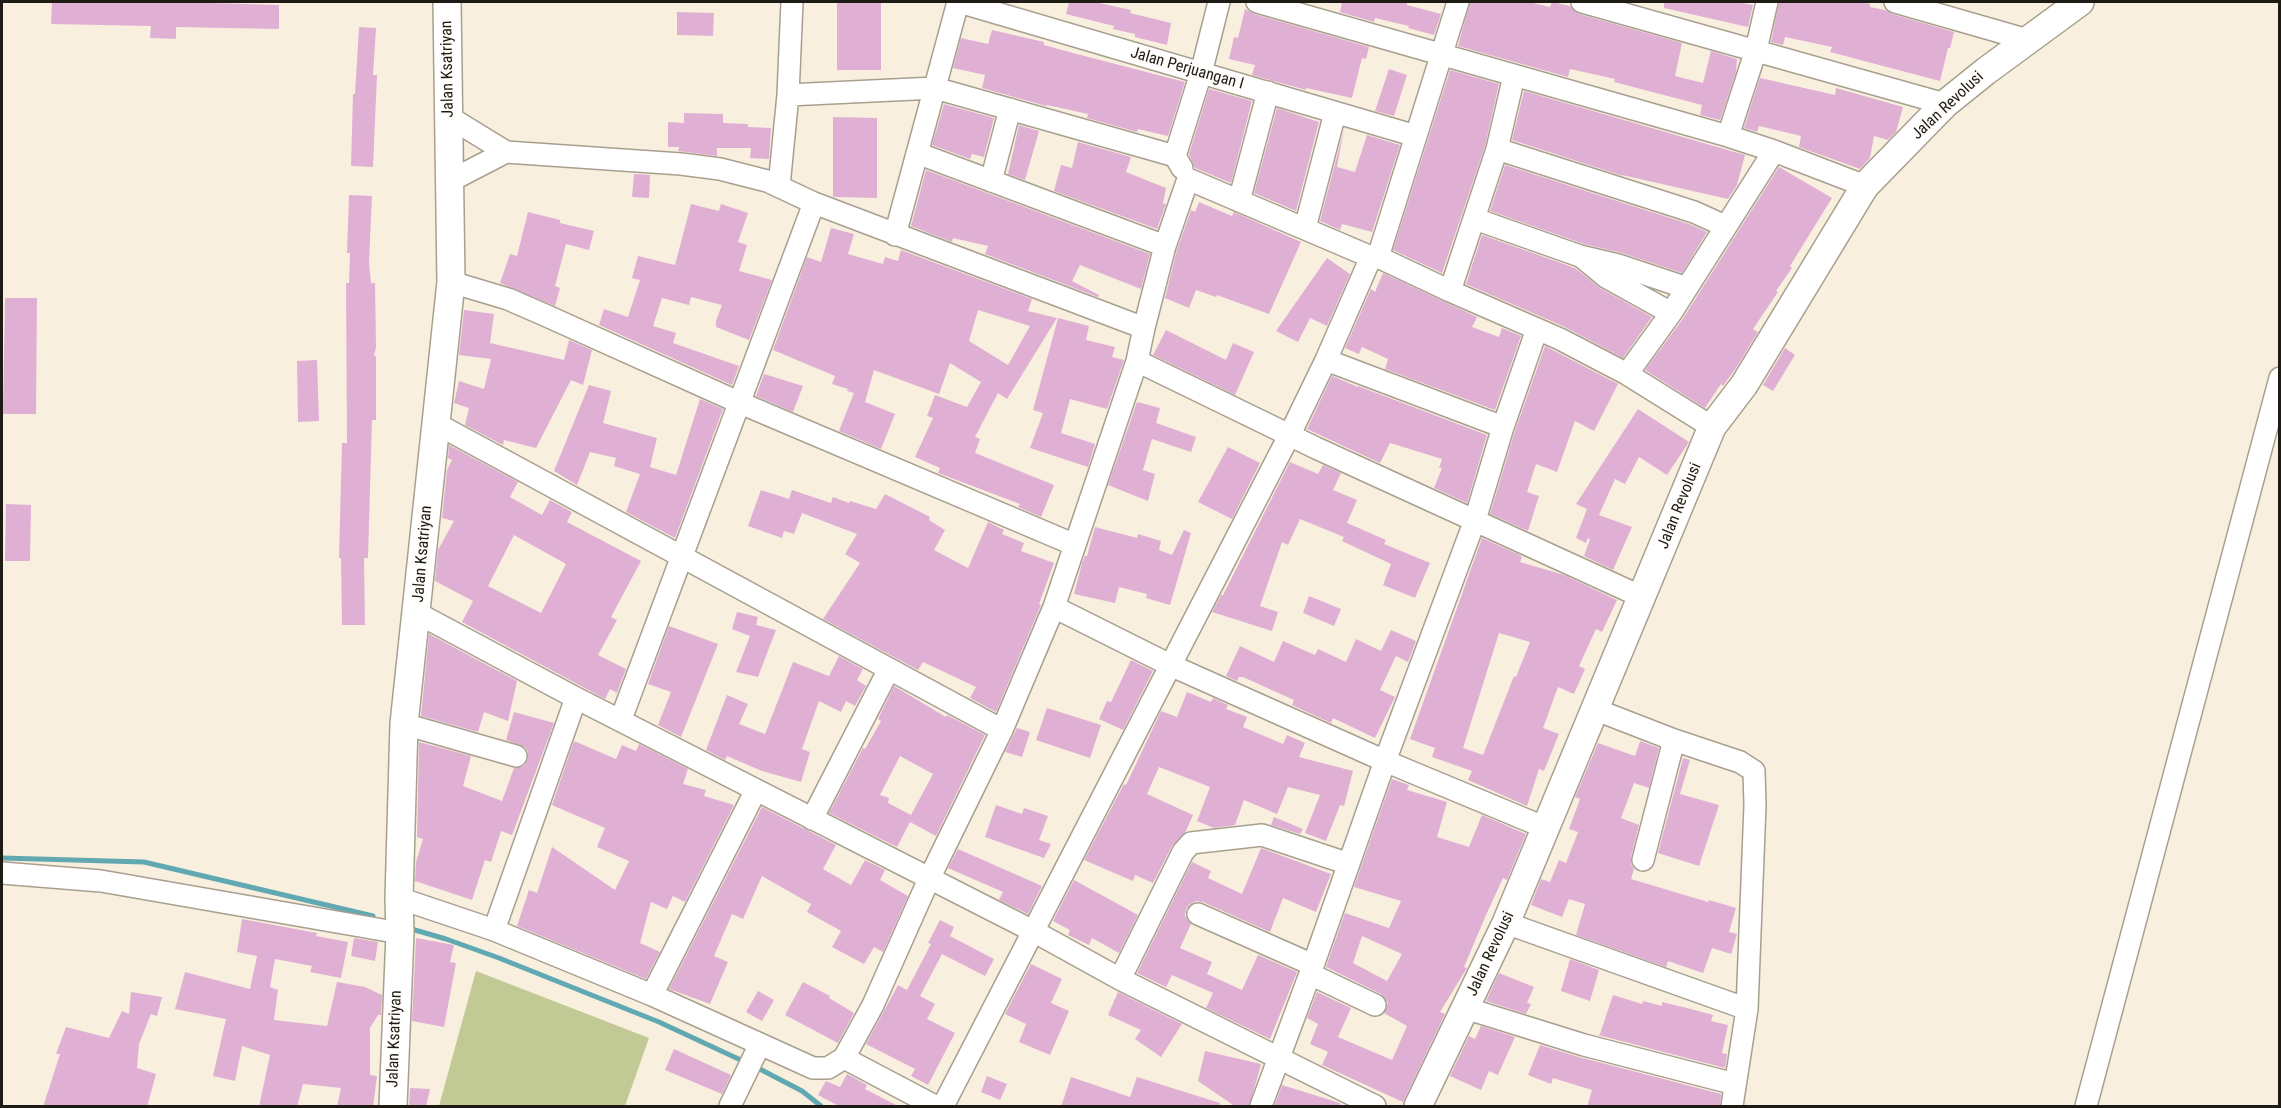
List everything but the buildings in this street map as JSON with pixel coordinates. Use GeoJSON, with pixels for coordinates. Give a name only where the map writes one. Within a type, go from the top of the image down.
{"type":"FeatureCollection","features":[{"type":"Feature","properties":{"kind":"street","name":"Jalan Ksatriyan"},"geometry":{"type":"LineString","coordinates":[[393,1107],[404,724],[451,282],[447,2]]}},
{"type":"Feature","properties":{"kind":"street"},"geometry":{"type":"LineString","coordinates":[[779,186],[788,95],[792,2]]}},
{"type":"Feature","properties":{"kind":"street"},"geometry":{"type":"LineString","coordinates":[[895,235],[959,2]]}},
{"type":"Feature","properties":{"kind":"street","name":"Jalan Perjuangan I"},"geometry":{"type":"LineString","coordinates":[[959,2],[1416,136]]}},
{"type":"Feature","properties":{"kind":"street"},"geometry":{"type":"LineString","coordinates":[[1175,156],[1201,73],[1219,2]]}},
{"type":"Feature","properties":{"kind":"street"},"geometry":{"type":"LineString","coordinates":[[1257,2],[1728,136],[1864,186]]}},
{"type":"Feature","properties":{"kind":"street"},"geometry":{"type":"LineString","coordinates":[[944,1107],[1290,434],[1375,257],[1458,2]]}},
{"type":"Feature","properties":{"kind":"street"},"geometry":{"type":"LineString","coordinates":[[1582,2],[1946,104]]}},
{"type":"Feature","properties":{"kind":"street"},"geometry":{"type":"LineString","coordinates":[[1728,136],[1756,50],[1767,2]]}},
{"type":"Feature","properties":{"kind":"street"},"geometry":{"type":"LineString","coordinates":[[1895,2],[2028,40]]}},
{"type":"Feature","properties":{"kind":"street","name":"Jalan Revolusi"},"geometry":{"type":"LineString","coordinates":[[1418,1107],[1506,923],[1712,427],[1744,385],[1864,186],[1946,104],[1986,70],[2080,2]]}},
{"type":"Feature","properties":{"kind":"street"},"geometry":{"type":"LineString","coordinates":[[1450,291],[1497,149],[1514,76]]}},
{"type":"Feature","properties":{"kind":"street"},"geometry":{"type":"LineString","coordinates":[[788,95],[935,88],[1175,156],[1188,179],[1375,257],[1560,339],[1627,374],[1712,427]]}},
{"type":"Feature","properties":{"kind":"street"},"geometry":{"type":"LineString","coordinates":[[1239,201],[1268,92]]}},
{"type":"Feature","properties":{"kind":"street"},"geometry":{"type":"LineString","coordinates":[[991,181],[1010,110]]}},
{"type":"Feature","properties":{"kind":"street"},"geometry":{"type":"LineString","coordinates":[[1305,228],[1335,113]]}},
{"type":"Feature","properties":{"kind":"street"},"geometry":{"type":"LineString","coordinates":[[448,117],[506,152],[720,169],[767,181],[814,204],[1144,328]]}},
{"type":"Feature","properties":{"kind":"street"},"geometry":{"type":"LineString","coordinates":[[1497,149],[1694,212],[1725,226]]}},
{"type":"Feature","properties":{"kind":"street"},"geometry":{"type":"LineString","coordinates":[[1627,374],[1671,313],[1774,151]]}},
{"type":"Feature","properties":{"kind":"street"},"geometry":{"type":"LineString","coordinates":[[450,181],[506,152]]}},
{"type":"Feature","properties":{"kind":"street"},"geometry":{"type":"LineString","coordinates":[[917,153],[1165,246]]}},
{"type":"Feature","properties":{"kind":"street"},"geometry":{"type":"LineString","coordinates":[[2,873],[101,881],[494,930],[652,995],[758,1048],[813,1068],[828,1068],[844,1059],[873,1005],[929,879],[1002,730],[1054,607],[1137,361],[1165,246],[1188,179]]}},
{"type":"Feature","properties":{"kind":"street"},"geometry":{"type":"LineString","coordinates":[[621,719],[814,204]]}},
{"type":"Feature","properties":{"kind":"street"},"geometry":{"type":"LineString","coordinates":[[1474,219],[1580,256],[1610,262],[1687,288]]}},
{"type":"Feature","properties":{"kind":"street"},"geometry":{"type":"LineString","coordinates":[[1580,256],[1598,273],[1671,313]]}},
{"type":"Feature","properties":{"kind":"street"},"geometry":{"type":"LineString","coordinates":[[451,282],[508,299],[738,402],[1075,545]]}},
{"type":"Feature","properties":{"kind":"street"},"geometry":{"type":"LineString","coordinates":[[1261,1107],[1385,761],[1475,520],[1503,427],[1537,329]]}},
{"type":"Feature","properties":{"kind":"street"},"geometry":{"type":"LineString","coordinates":[[1326,360],[1503,427]]}},
{"type":"Feature","properties":{"kind":"street"},"geometry":{"type":"LineString","coordinates":[[1137,361],[1642,597]]}},
{"type":"Feature","properties":{"kind":"street"},"geometry":{"type":"LineString","coordinates":[[2086,1107],[2280,378]]}},
{"type":"Feature","properties":{"kind":"street"},"geometry":{"type":"LineString","coordinates":[[435,423],[1002,730]]}},
{"type":"Feature","properties":{"kind":"street"},"geometry":{"type":"LineString","coordinates":[[1054,607],[1170,665],[1385,761],[1546,828]]}},
{"type":"Feature","properties":{"kind":"street"},"geometry":{"type":"LineString","coordinates":[[417,613],[576,698],[1035,932],[1120,979],[1375,1107]]}},
{"type":"Feature","properties":{"kind":"street"},"geometry":{"type":"LineString","coordinates":[[812,819],[889,669]]}},
{"type":"Feature","properties":{"kind":"street"},"geometry":{"type":"LineString","coordinates":[[494,930],[576,698]]}},
{"type":"Feature","properties":{"kind":"street"},"geometry":{"type":"LineString","coordinates":[[1594,710],[1740,762],[1754,771],[1755,805],[1747,1009],[1732,1107]]}},
{"type":"Feature","properties":{"kind":"street"},"geometry":{"type":"LineString","coordinates":[[404,724],[516,756]]}},
{"type":"Feature","properties":{"kind":"street"},"geometry":{"type":"LineString","coordinates":[[1643,860],[1674,740]]}},
{"type":"Feature","properties":{"kind":"street"},"geometry":{"type":"LineString","coordinates":[[652,995],[756,790]]}},
{"type":"Feature","properties":{"kind":"street"},"geometry":{"type":"LineString","coordinates":[[1120,979],[1183,852],[1191,843],[1262,835],[1348,864]]}},
{"type":"Feature","properties":{"kind":"street"},"geometry":{"type":"LineString","coordinates":[[1198,914],[1312,970],[1375,1005]]}},
{"type":"Feature","properties":{"kind":"street"},"geometry":{"type":"LineString","coordinates":[[1506,923],[1747,1009]]}},
{"type":"Feature","properties":{"kind":"street"},"geometry":{"type":"LineString","coordinates":[[1465,1008],[1584,1045],[1736,1084]]}},
{"type":"Feature","properties":{"kind":"street"},"geometry":{"type":"LineString","coordinates":[[730,1107],[758,1048]]}},
{"type":"Feature","properties":{"kind":"street"},"geometry":{"type":"LineString","coordinates":[[844,1059],[935,1107]]}},
{"type":"Feature","properties":{"kind":"green space"},"geometry":{"type":"Polygon","coordinates":[[[476,971],[649,1038],[625,1106],[439,1106],[476,971]]]}},
{"type":"Feature","properties":{"kind":"waterway"},"geometry":{"type":"LineString","coordinates":[[2,858],[144,862],[373,916]]}},
{"type":"Feature","properties":{"kind":"waterway"},"geometry":{"type":"LineString","coordinates":[[408,928],[499,958],[659,1022],[745,1062]]}},
{"type":"Feature","properties":{"kind":"waterway"},"geometry":{"type":"LineString","coordinates":[[754,1066],[802,1091],[821,1106]]}}]}
